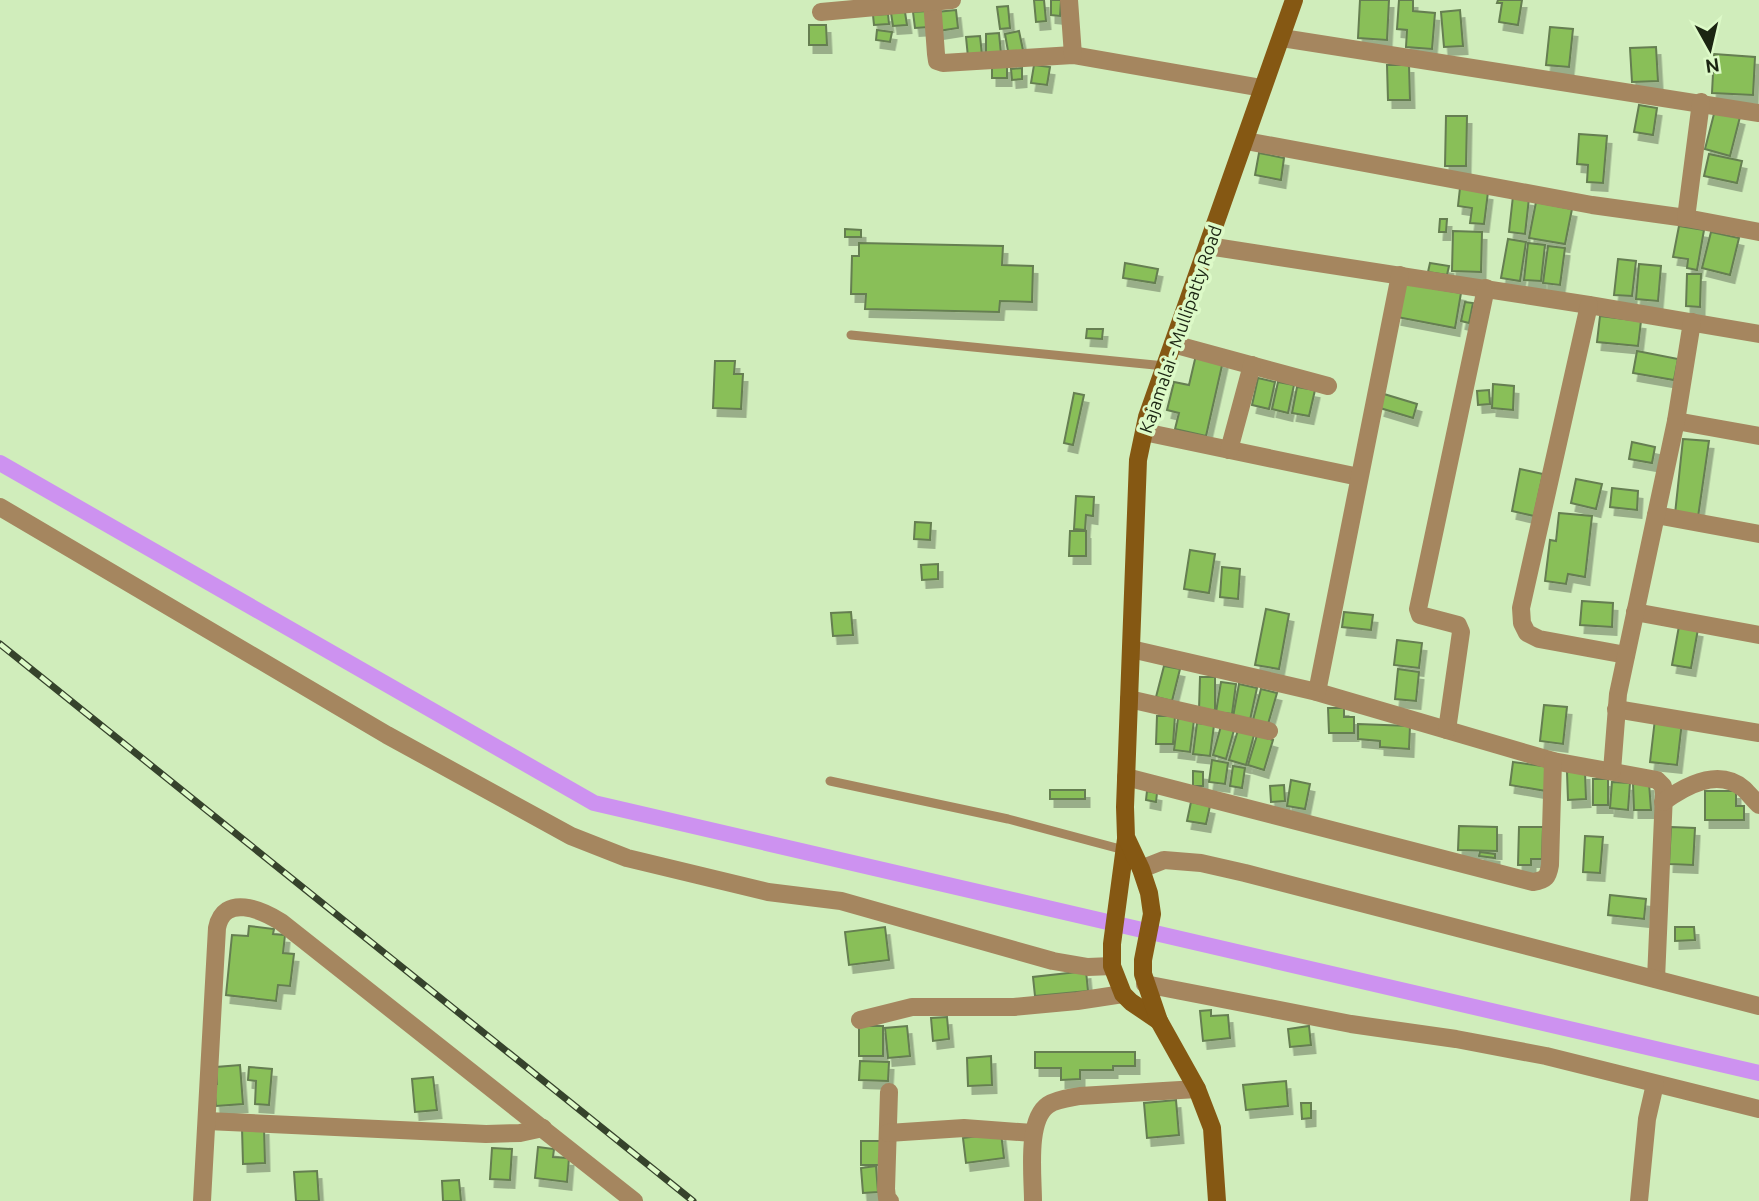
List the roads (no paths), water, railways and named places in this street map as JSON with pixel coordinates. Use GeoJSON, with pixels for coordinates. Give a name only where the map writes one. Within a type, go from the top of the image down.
{"type":"FeatureCollection","features":[{"type":"Feature","properties":{"kind":"main road","name":"Kajamalai - Mullipatty Road"},"geometry":{"type":"LineString","coordinates":[[1159,1021],[1130,1002],[1123,994],[1112,966],[1112,944],[1125,844],[1138,460],[1147,417],[1294,0]]}},
{"type":"Feature","properties":{"kind":"main road","name":"Kajamalai - Mullipatty Road"},"geometry":{"type":"LineString","coordinates":[[1125,844],[1140,869],[1149,893],[1152,914],[1143,960],[1145,984],[1159,1021],[1197,1089],[1212,1128],[1217,1201]]}},
{"type":"Feature","properties":{"kind":"street"},"geometry":{"type":"LineString","coordinates":[[821,12],[952,0]]}},
{"type":"Feature","properties":{"kind":"street"},"geometry":{"type":"LineString","coordinates":[[1069,0],[1073,55]]}},
{"type":"Feature","properties":{"kind":"street"},"geometry":{"type":"LineString","coordinates":[[932,1],[937,61],[943,64],[1073,55],[1262,88]]}},
{"type":"Feature","properties":{"kind":"street"},"geometry":{"type":"LineString","coordinates":[[1282,38],[1759,113]]}},
{"type":"Feature","properties":{"kind":"street"},"geometry":{"type":"LineString","coordinates":[[1686,218],[1701,102]]}},
{"type":"Feature","properties":{"kind":"street"},"geometry":{"type":"LineString","coordinates":[[1246,141],[1592,205],[1686,218],[1759,232]]}},
{"type":"Feature","properties":{"kind":"street"},"geometry":{"type":"LineString","coordinates":[[1208,246],[1486,288],[1759,334]]}},
{"type":"Feature","properties":{"kind":"street"},"geometry":{"type":"LineString","coordinates":[[1317,692],[1400,275]]}},
{"type":"Feature","properties":{"kind":"street"},"geometry":{"type":"LineString","coordinates":[[1447,730],[1461,632],[1458,625],[1427,618],[1420,615],[1418,609],[1486,288]]}},
{"type":"Feature","properties":{"kind":"street"},"geometry":{"type":"LineString","coordinates":[[1589,305],[1521,608],[1522,623],[1527,634],[1539,639],[1626,655]]}},
{"type":"Feature","properties":{"kind":"street"},"geometry":{"type":"LineString","coordinates":[[1612,771],[1616,709],[1676,421],[1692,322]]}},
{"type":"Feature","properties":{"kind":"street"},"geometry":{"type":"LineString","coordinates":[[1173,344],[1328,386]]}},
{"type":"Feature","properties":{"kind":"street"},"geometry":{"type":"LineString","coordinates":[[1229,450],[1252,365]]}},
{"type":"Feature","properties":{"kind":"street"},"geometry":{"type":"LineString","coordinates":[[1676,421],[1759,436]]}},
{"type":"Feature","properties":{"kind":"street"},"geometry":{"type":"LineString","coordinates":[[1144,432],[1359,477]]}},
{"type":"Feature","properties":{"kind":"street"},"geometry":{"type":"LineString","coordinates":[[0,507],[387,735],[572,836],[627,858],[711,879],[768,892],[841,901],[1053,961],[1088,967],[1112,966]]}},
{"type":"Feature","properties":{"kind":"street"},"geometry":{"type":"LineString","coordinates":[[1656,515],[1759,534]]}},
{"type":"Feature","properties":{"kind":"street"},"geometry":{"type":"LineString","coordinates":[[1635,612],[1759,635]]}},
{"type":"Feature","properties":{"kind":"street"},"geometry":{"type":"LineString","coordinates":[[1131,649],[1317,692],[1553,761],[1657,780],[1663,786],[1663,802],[1656,979]]}},
{"type":"Feature","properties":{"kind":"street"},"geometry":{"type":"LineString","coordinates":[[1129,699],[1269,731]]}},
{"type":"Feature","properties":{"kind":"street"},"geometry":{"type":"LineString","coordinates":[[1616,709],[1759,733]]}},
{"type":"Feature","properties":{"kind":"street"},"geometry":{"type":"LineString","coordinates":[[1126,777],[1533,882],[1548,876],[1550,865],[1553,761]]}},
{"type":"Feature","properties":{"kind":"street"},"geometry":{"type":"LineString","coordinates":[[1663,802],[1698,781],[1714,779],[1731,782],[1743,788],[1759,805]]}},
{"type":"Feature","properties":{"kind":"street"},"geometry":{"type":"LineString","coordinates":[[1140,869],[1164,860],[1212,866],[1759,1006]]}},
{"type":"Feature","properties":{"kind":"street"},"geometry":{"type":"LineString","coordinates":[[202,1201],[217,928],[219,918],[226,910],[238,907],[267,913],[281,922],[634,1201]]}},
{"type":"Feature","properties":{"kind":"street"},"geometry":{"type":"LineString","coordinates":[[1145,984],[1351,1024],[1456,1039],[1546,1056],[1759,1109]]}},
{"type":"Feature","properties":{"kind":"street"},"geometry":{"type":"LineString","coordinates":[[860,1020],[912,1007],[1014,1007],[1123,994]]}},
{"type":"Feature","properties":{"kind":"street"},"geometry":{"type":"LineString","coordinates":[[1639,1201],[1647,1119],[1655,1084]]}},
{"type":"Feature","properties":{"kind":"street"},"geometry":{"type":"LineString","coordinates":[[1033,1201],[1033,1133],[1038,1118],[1047,1106],[1061,1099],[1080,1096],[1197,1089]]}},
{"type":"Feature","properties":{"kind":"street"},"geometry":{"type":"LineString","coordinates":[[889,1092],[886,1189],[890,1201]]}},
{"type":"Feature","properties":{"kind":"street"},"geometry":{"type":"LineString","coordinates":[[207,1121],[486,1134],[513,1134],[542,1128]]}},
{"type":"Feature","properties":{"kind":"street"},"geometry":{"type":"LineString","coordinates":[[888,1133],[977,1128],[1033,1133]]}},
{"type":"Feature","properties":{"kind":"lane"},"geometry":{"type":"LineString","coordinates":[[851,335],[1165,366]]}},
{"type":"Feature","properties":{"kind":"lane"},"geometry":{"type":"LineString","coordinates":[[830,781],[1125,844]]}},
{"type":"Feature","properties":{"kind":"waterway"},"geometry":{"type":"LineString","coordinates":[[0,463],[594,803],[1759,1073]]}},
{"type":"Feature","properties":{"kind":"railway"},"geometry":{"type":"LineString","coordinates":[[0,644],[693,1201]]}}]}
